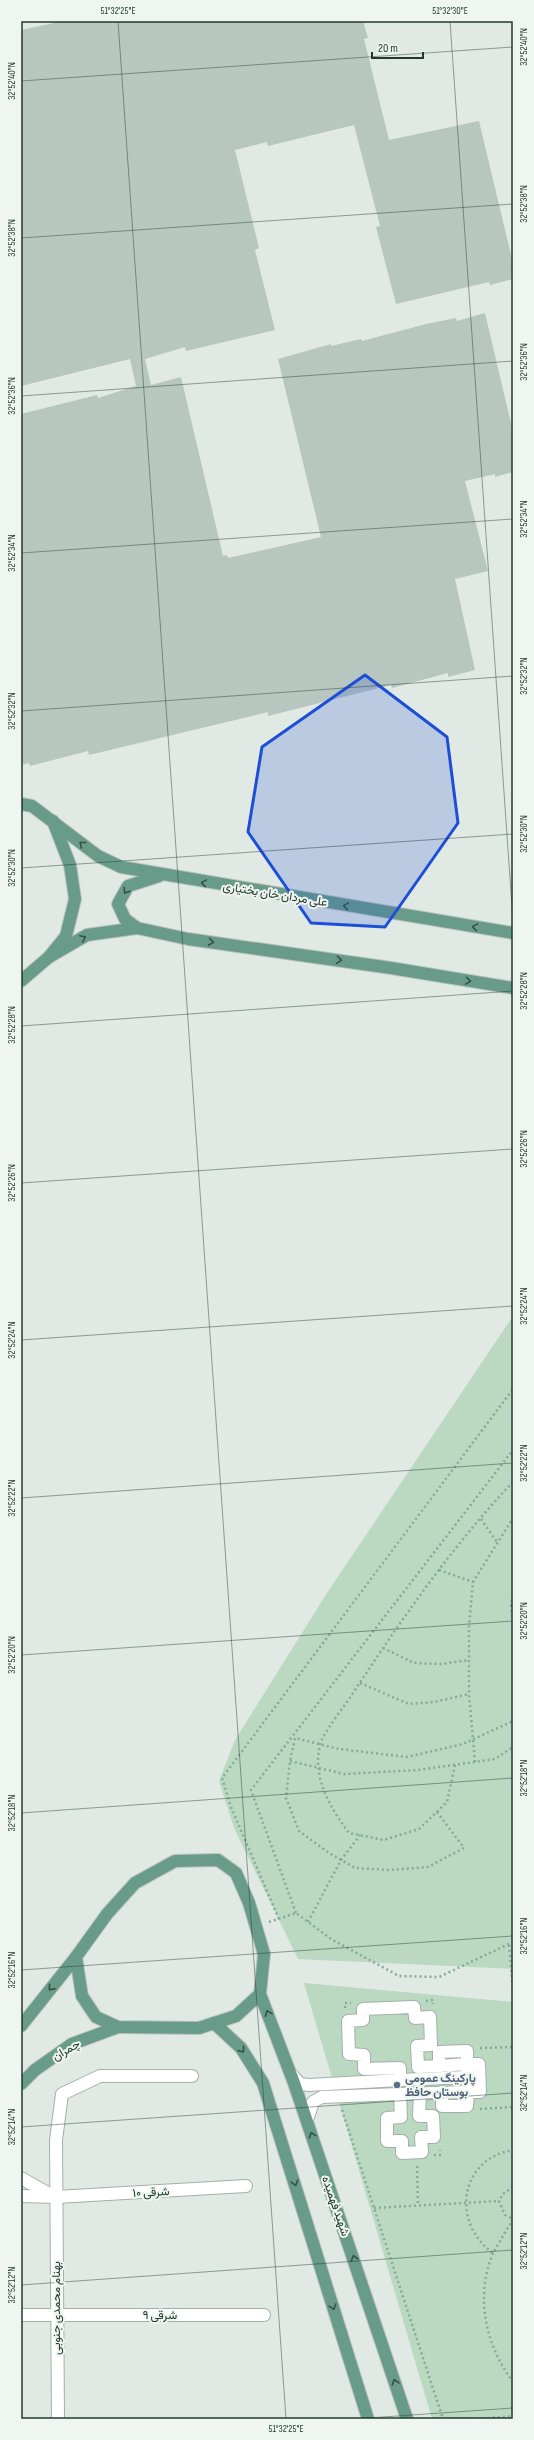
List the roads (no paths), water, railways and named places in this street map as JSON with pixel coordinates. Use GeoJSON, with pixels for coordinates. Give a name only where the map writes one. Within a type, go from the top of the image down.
{"type":"FeatureCollection","features":[{"type":"Feature","properties":{"kind":"main road","name":"علی مردان خان بختیاری"},"geometry":{"type":"LineString","coordinates":[[21,804],[32,806],[98,856],[121,867],[160,875],[513,933]]}},
{"type":"Feature","properties":{"kind":"main road"},"geometry":{"type":"LineString","coordinates":[[21,981],[49,957],[66,936],[75,899],[70,865],[52,820]]}},
{"type":"Feature","properties":{"kind":"main road"},"geometry":{"type":"LineString","coordinates":[[137,928],[125,919],[118,904],[128,886],[160,875]]}},
{"type":"Feature","properties":{"kind":"main road"},"geometry":{"type":"LineString","coordinates":[[49,957],[87,936],[137,928],[188,939],[391,968],[513,988]]}},
{"type":"Feature","properties":{"kind":"main road"},"geometry":{"type":"LineString","coordinates":[[21,2026],[76,1958],[107,1914],[135,1882],[175,1861],[218,1860],[236,1873],[256,1926],[264,1954],[260,1994],[236,2016],[199,2028],[118,2027],[96,2018],[82,1996],[76,1958]]}},
{"type":"Feature","properties":{"kind":"main road","name":"شهید فهمیده"},"geometry":{"type":"LineString","coordinates":[[260,1994],[292,2075],[407,2419]]}},
{"type":"Feature","properties":{"kind":"main road"},"geometry":{"type":"LineString","coordinates":[[214,2023],[241,2048],[263,2083],[368,2419]]}},
{"type":"Feature","properties":{"kind":"main road","name":"چمران"},"geometry":{"type":"LineString","coordinates":[[21,2084],[35,2070],[72,2044],[118,2027]]}},
{"type":"Feature","properties":{"kind":"street"},"geometry":{"type":"LineString","coordinates":[[418,2067],[417,2046],[432,2045],[430,2017],[415,2018],[414,2007],[363,2009],[363,2020],[348,2021],[349,2054],[364,2056],[364,2069],[400,2074],[467,2077]]}},
{"type":"Feature","properties":{"kind":"street"},"geometry":{"type":"LineString","coordinates":[[292,2075],[300,2084],[308,2085],[400,2074],[418,2067],[439,2066],[439,2052],[467,2051],[467,2106],[442,2106],[442,2092],[322,2097],[313,2102],[307,2120]]}},
{"type":"Feature","properties":{"kind":"street"},"geometry":{"type":"LineString","coordinates":[[468,2064],[479,2064],[480,2092],[468,2092]]}},
{"type":"Feature","properties":{"kind":"street","name":"بهنام محمدی جنوبی"},"geometry":{"type":"LineString","coordinates":[[58,2419],[56,2314],[56,2140],[62,2094],[100,2076],[192,2076]]}},
{"type":"Feature","properties":{"kind":"street"},"geometry":{"type":"LineString","coordinates":[[400,2094],[401,2118],[387,2118],[387,2141],[402,2141],[402,2153],[422,2152],[421,2137],[434,2137],[433,2116],[419,2116],[420,2093]]}},
{"type":"Feature","properties":{"kind":"street"},"geometry":{"type":"LineString","coordinates":[[21,2178],[56,2197]]}},
{"type":"Feature","properties":{"kind":"street","name":"۱۰ شرقی"},"geometry":{"type":"LineString","coordinates":[[21,2196],[56,2197],[246,2186]]}},
{"type":"Feature","properties":{"kind":"street","name":"۹ شرقی"},"geometry":{"type":"LineString","coordinates":[[21,2315],[264,2315]]}},
{"type":"Feature","properties":{"kind":"place","name":"پارکینگ عمومی بوستان حافظ"},"geometry":{"type":"Point","coordinates":[397,2085]}}]}
